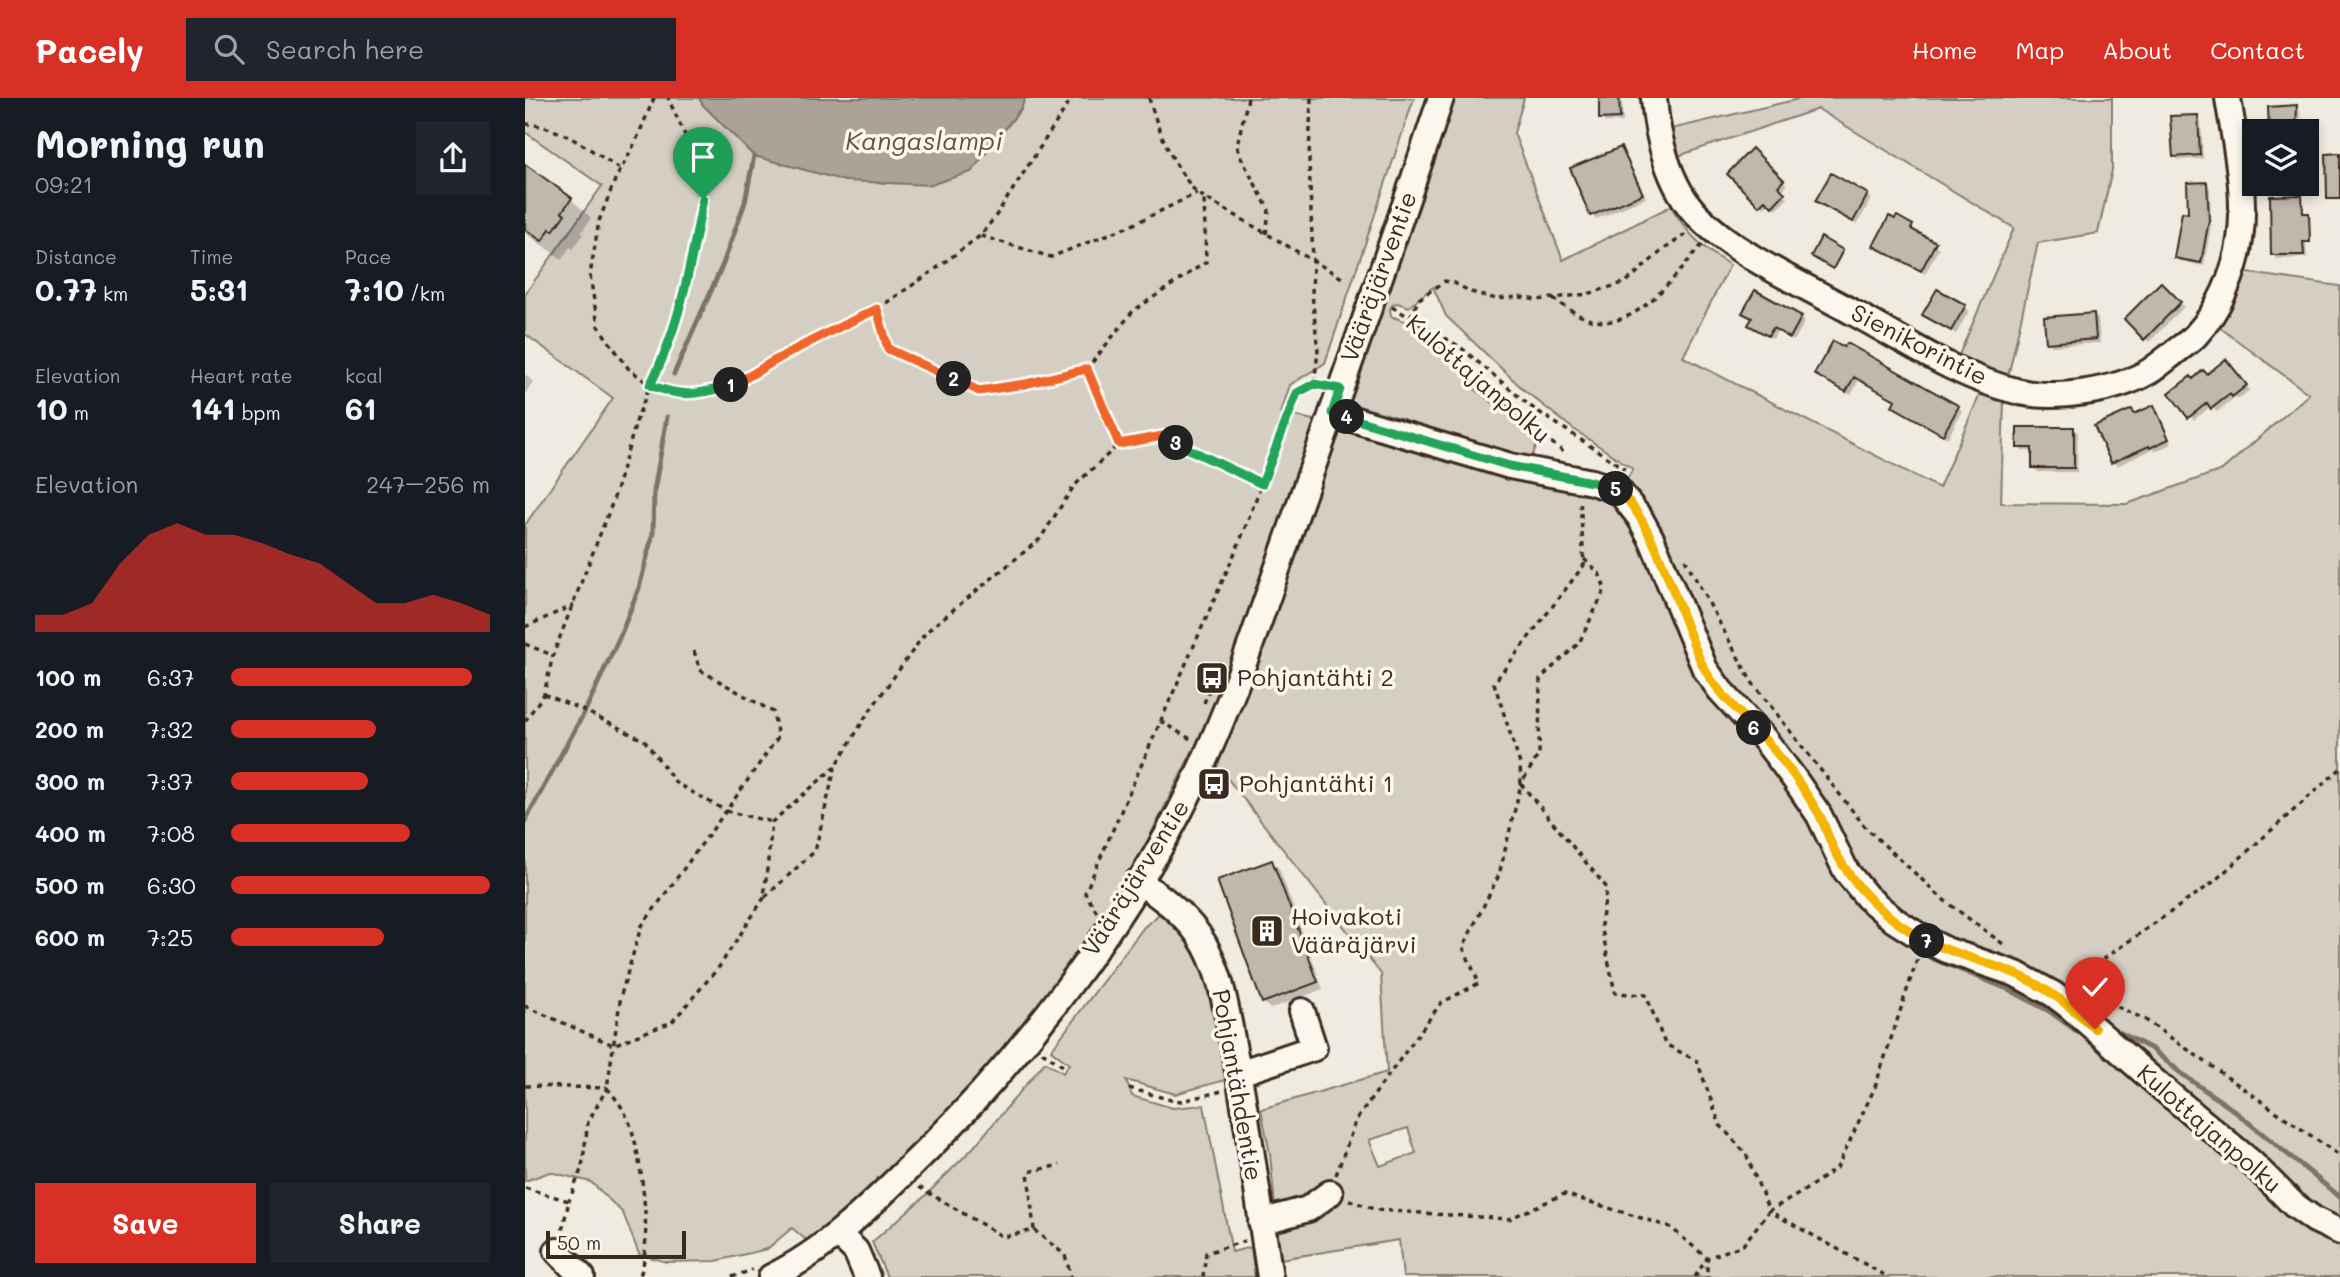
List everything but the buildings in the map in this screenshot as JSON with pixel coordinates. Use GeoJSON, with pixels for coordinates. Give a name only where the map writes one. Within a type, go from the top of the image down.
{"type":"FeatureCollection","features":[{"type":"Feature","properties":{"kind":"street","name":"Vääräjärventie"},"geometry":{"type":"LineString","coordinates":[[765,1272],[804,1259],[838,1234],[943,1134],[995,1077],[1066,988],[1156,855],[1214,738],[1253,637],[1441,98]]}},
{"type":"Feature","properties":{"kind":"street","name":"Sienikorintie"},"geometry":{"type":"LineString","coordinates":[[1654,98],[1656,122],[1664,156],[1677,184],[1696,214],[1736,248],[1961,372],[2017,392],[2066,395],[2106,388],[2148,372],[2196,336],[2218,303],[2232,273],[2240,239],[2242,194],[2228,98]]}},
{"type":"Feature","properties":{"kind":"street","name":"Kulottajanpolku"},"geometry":{"type":"LineString","coordinates":[[1332,413],[1510,466],[1619,491],[1630,503],[1652,540],[1692,642],[1713,681],[1762,736],[1800,786],[1819,815],[1846,871],[1877,907],[1924,939],[1946,950],[2016,974],[2053,994],[2252,1163],[2294,1205],[2315,1220],[2340,1232]]}},
{"type":"Feature","properties":{"kind":"street","name":"Pohjantähdentie"},"geometry":{"type":"LineString","coordinates":[[1138,881],[1175,908],[1198,934],[1213,965],[1226,1008],[1240,1080],[1270,1277]]}},
{"type":"Feature","properties":{"kind":"street"},"geometry":{"type":"LineString","coordinates":[[1240,1080],[1314,1048],[1302,1011]]}},
{"type":"Feature","properties":{"kind":"street"},"geometry":{"type":"LineString","coordinates":[[1262,1229],[1308,1209],[1330,1193]]}},
{"type":"Feature","properties":{"kind":"street"},"geometry":{"type":"LineString","coordinates":[[838,1234],[856,1251],[867,1277]]}},
{"type":"Feature","properties":{"kind":"street"},"geometry":{"type":"LineString","coordinates":[[557,1251],[582,1277]]}},
{"type":"Feature","properties":{"kind":"path"},"geometry":{"type":"LineString","coordinates":[[654,98],[599,221],[590,275],[598,326],[628,368],[650,385],[673,394],[696,394],[741,381],[783,356],[877,309],[980,236],[1072,98]]}},
{"type":"Feature","properties":{"kind":"path"},"geometry":{"type":"LineString","coordinates":[[525,721],[544,694],[553,655],[613,501],[636,419],[664,359],[680,304],[703,199],[697,161],[668,98]]}},
{"type":"Feature","properties":{"kind":"path"},"geometry":{"type":"LineString","coordinates":[[1149,98],[1169,154],[1197,193],[1344,279]]}},
{"type":"Feature","properties":{"kind":"path"},"geometry":{"type":"LineString","coordinates":[[1248,98],[1237,145],[1239,154],[1269,210],[1266,235]]}},
{"type":"Feature","properties":{"kind":"path"},"geometry":{"type":"LineString","coordinates":[[1311,98],[1309,160],[1312,293],[1318,352],[1314,384]]}},
{"type":"Feature","properties":{"kind":"path"},"geometry":{"type":"LineString","coordinates":[[525,124],[539,125],[583,145],[621,169]]}},
{"type":"Feature","properties":{"kind":"path"},"geometry":{"type":"LineString","coordinates":[[980,236],[1051,257],[1132,225],[1197,193]]}},
{"type":"Feature","properties":{"kind":"path"},"geometry":{"type":"LineString","coordinates":[[877,309],[888,349],[979,391],[1025,384],[1087,369],[1133,311],[1206,262],[1204,198]]}},
{"type":"Feature","properties":{"kind":"path"},"geometry":{"type":"LineString","coordinates":[[1551,298],[1589,320],[1602,322],[1636,312],[1657,295],[1709,225]]}},
{"type":"Feature","properties":{"kind":"path"},"geometry":{"type":"LineString","coordinates":[[1410,317],[1419,299],[1445,281],[1496,299],[1520,297],[1537,300],[1588,294],[1626,282],[1663,250],[1709,225]]}},
{"type":"Feature","properties":{"kind":"path","name":"Kulottajanpolku"},"geometry":{"type":"LineString","coordinates":[[1388,305],[1427,328],[1498,399],[1569,457]]}},
{"type":"Feature","properties":{"kind":"path"},"geometry":{"type":"LineString","coordinates":[[1427,328],[1459,346],[1530,406],[1628,471]]}},
{"type":"Feature","properties":{"kind":"path"},"geometry":{"type":"LineString","coordinates":[[1087,369],[1119,444]]}},
{"type":"Feature","properties":{"kind":"path"},"geometry":{"type":"LineString","coordinates":[[1105,902],[1098,914],[1085,893],[1240,541],[1297,393],[1314,384],[1340,389]]}},
{"type":"Feature","properties":{"kind":"path"},"geometry":{"type":"LineString","coordinates":[[525,1006],[613,1045],[672,1021],[719,967],[764,898],[815,851],[836,766],[866,716],[926,632],[1040,539],[1075,486],[1119,444],[1163,436],[1262,484]]}},
{"type":"Feature","properties":{"kind":"path"},"geometry":{"type":"LineString","coordinates":[[1579,480],[1584,565],[1495,683],[1520,764],[1521,784],[1499,875],[1463,947],[1479,983],[1441,1003],[1356,1120],[1330,1193],[1376,1210],[1509,1219],[1564,1194],[1670,1227],[1707,1258]]}},
{"type":"Feature","properties":{"kind":"path"},"geometry":{"type":"LineString","coordinates":[[1521,784],[1539,754],[1539,679],[1579,643],[1605,589],[1599,573],[1584,559]]}},
{"type":"Feature","properties":{"kind":"path"},"geometry":{"type":"LineString","coordinates":[[1685,559],[1751,681],[1866,828],[1944,900],[2016,954]]}},
{"type":"Feature","properties":{"kind":"path"},"geometry":{"type":"LineString","coordinates":[[525,627],[574,605]]}},
{"type":"Feature","properties":{"kind":"path"},"geometry":{"type":"LineString","coordinates":[[525,644],[553,655]]}},
{"type":"Feature","properties":{"kind":"path"},"geometry":{"type":"LineString","coordinates":[[557,1251],[569,1202],[582,1167],[588,1122],[607,1087],[621,995],[641,927],[778,737],[773,712],[700,670],[694,652]]}},
{"type":"Feature","properties":{"kind":"path"},"geometry":{"type":"LineString","coordinates":[[1201,710],[1223,654]]}},
{"type":"Feature","properties":{"kind":"path"},"geometry":{"type":"LineString","coordinates":[[544,694],[645,741],[675,783],[726,811],[772,821]]}},
{"type":"Feature","properties":{"kind":"path"},"geometry":{"type":"LineString","coordinates":[[1160,722],[1192,743],[1196,731]]}},
{"type":"Feature","properties":{"kind":"path"},"geometry":{"type":"LineString","coordinates":[[764,898],[772,821],[836,766]]}},
{"type":"Feature","properties":{"kind":"path"},"geometry":{"type":"LineString","coordinates":[[2078,989],[2067,984],[2211,884],[2340,769]]}},
{"type":"Feature","properties":{"kind":"path"},"geometry":{"type":"LineString","coordinates":[[1521,784],[1607,888],[1601,925],[1615,993],[1646,995],[1665,1044],[1697,1060],[1720,1125],[1746,1154],[1769,1210],[1888,1277]]}},
{"type":"Feature","properties":{"kind":"path"},"geometry":{"type":"LineString","coordinates":[[1695,1277],[1707,1258],[1743,1245],[1769,1210],[1837,1168],[1875,1087],[1924,939]]}},
{"type":"Feature","properties":{"kind":"path"},"geometry":{"type":"LineString","coordinates":[[2089,994],[2144,1019],[2340,1156]]}},
{"type":"Feature","properties":{"kind":"path"},"geometry":{"type":"LineString","coordinates":[[1040,1050],[1066,1068]]}},
{"type":"Feature","properties":{"kind":"path"},"geometry":{"type":"LineString","coordinates":[[1129,1088],[1182,1101],[1240,1080]]}},
{"type":"Feature","properties":{"kind":"path"},"geometry":{"type":"LineString","coordinates":[[525,1086],[607,1087]]}},
{"type":"Feature","properties":{"kind":"path"},"geometry":{"type":"LineString","coordinates":[[607,1087],[627,1115],[642,1172],[645,1222],[643,1270],[639,1277]]}},
{"type":"Feature","properties":{"kind":"path"},"geometry":{"type":"LineString","coordinates":[[1060,1165],[1028,1172],[1034,1230],[1065,1255],[1071,1277]]}},
{"type":"Feature","properties":{"kind":"path"},"geometry":{"type":"LineString","coordinates":[[917,1186],[1003,1237],[1034,1230]]}},
{"type":"Feature","properties":{"kind":"path"},"geometry":{"type":"LineString","coordinates":[[525,1188],[569,1202]]}},
{"type":"Feature","properties":{"kind":"path"},"geometry":{"type":"LineString","coordinates":[[1203,1277],[1206,1253],[1262,1229]]}},
{"type":"Feature","properties":{"kind":"path"},"geometry":{"type":"LineString","coordinates":[[1707,1258],[1707,1277]]}},
{"type":"Feature","properties":{"kind":"path"},"geometry":{"type":"LineString","coordinates":[[731,1277],[765,1272]]}},
{"type":"Feature","properties":{"kind":"shaded area"},"geometry":{"type":"Polygon","coordinates":[[[525,98],[699,98],[754,156],[971,172],[1021,109],[1025,98],[1414,98],[1325,363],[1290,385],[1281,413],[1625,482],[1633,469],[1572,428],[1525,391],[1446,316],[1433,287],[1409,307],[1393,304],[1390,309],[1391,316],[1414,324],[1433,337],[1459,364],[1476,390],[1531,433],[1537,444],[1531,459],[1526,462],[1348,406],[1452,98],[1524,98],[1514,133],[1563,260],[1671,206],[1696,240],[1730,265],[1683,357],[1939,488],[1980,394],[2004,400],[2001,503],[2127,504],[2222,470],[2309,394],[2219,327],[2242,272],[2340,286],[2340,1277],[1403,1277],[1399,1240],[1280,1259],[1270,1154],[1261,1109],[1387,1072],[1381,974],[1227,778],[1192,752],[1135,866],[1059,983],[989,1071],[902,1163],[812,1245],[792,1228],[767,1249],[716,1261],[666,1262],[639,1254],[623,1213],[591,1182],[550,1172],[525,1181],[525,525],[613,398],[525,334],[525,294],[602,186],[525,132],[525,98]],[[1408,1128],[1369,1140],[1380,1166],[1416,1153],[1408,1128]]]}},
{"type":"Feature","properties":{"kind":"shaded area"},"geometry":{"type":"Polygon","coordinates":[[[1803,98],[2112,98],[2112,170],[2098,233],[2038,243],[2008,377],[1959,355],[2014,228],[1818,109],[1675,157],[1667,130],[1803,98]]]}},
{"type":"Feature","properties":{"kind":"shaded area"},"geometry":{"type":"Polygon","coordinates":[[[1163,911],[1189,940],[1205,970],[1232,1078],[1175,1094],[1126,1080],[1132,1096],[1173,1108],[1204,1105],[1232,1252],[1251,1247],[1255,1277],[887,1277],[872,1242],[924,1197],[973,1148],[1045,1062],[1063,1073],[1069,1064],[1051,1050],[1144,927],[1163,911]]]}},
{"type":"Feature","properties":{"kind":"water","name":"Kangaslampi"},"geometry":{"type":"Polygon","coordinates":[[[699,98],[1025,98],[1021,108],[971,172],[930,185],[845,181],[754,156],[699,98]]]}},
{"type":"Feature","properties":{"kind":"waterway"},"geometry":{"type":"LineString","coordinates":[[674,374],[723,264],[745,202],[754,156]]}},
{"type":"Feature","properties":{"kind":"waterway"},"geometry":{"type":"LineString","coordinates":[[525,821],[585,711],[639,588],[653,533],[654,491],[667,417]]}},
{"type":"Feature","properties":{"kind":"waterway"},"geometry":{"type":"LineString","coordinates":[[1929,957],[2010,990],[2049,1011],[2075,1030]]}},
{"type":"Feature","properties":{"kind":"waterway"},"geometry":{"type":"LineString","coordinates":[[2111,1028],[2152,1049],[2232,1109],[2340,1197]]}},
{"type":"Feature","properties":{"kind":"place","name":"Pohjantähti 2"},"geometry":{"type":"Point","coordinates":[1212,678]}},
{"type":"Feature","properties":{"kind":"place","name":"Pohjantähti 1"},"geometry":{"type":"Point","coordinates":[1214,784]}},
{"type":"Feature","properties":{"kind":"place","name":"Hoivakoti Vääräjärvi"},"geometry":{"type":"Point","coordinates":[1267,931]}},
{"type":"Feature","properties":{"kind":"route"},"geometry":{"type":"LineString","coordinates":[[703,199],[687,279],[664,359],[650,385],[673,394],[696,394],[741,381],[772,362],[877,309],[888,349],[979,391],[1025,384],[1087,369],[1119,444],[1163,436],[1262,484],[1297,393],[1307,386],[1320,383],[1340,389],[1332,413],[1510,466],[1592,482],[1619,491],[1630,503],[1652,540],[1705,669],[1775,752],[1807,796],[1846,871],[1867,897],[1894,920],[1924,939],[2034,983],[2053,994],[2095,1029]]}}]}
